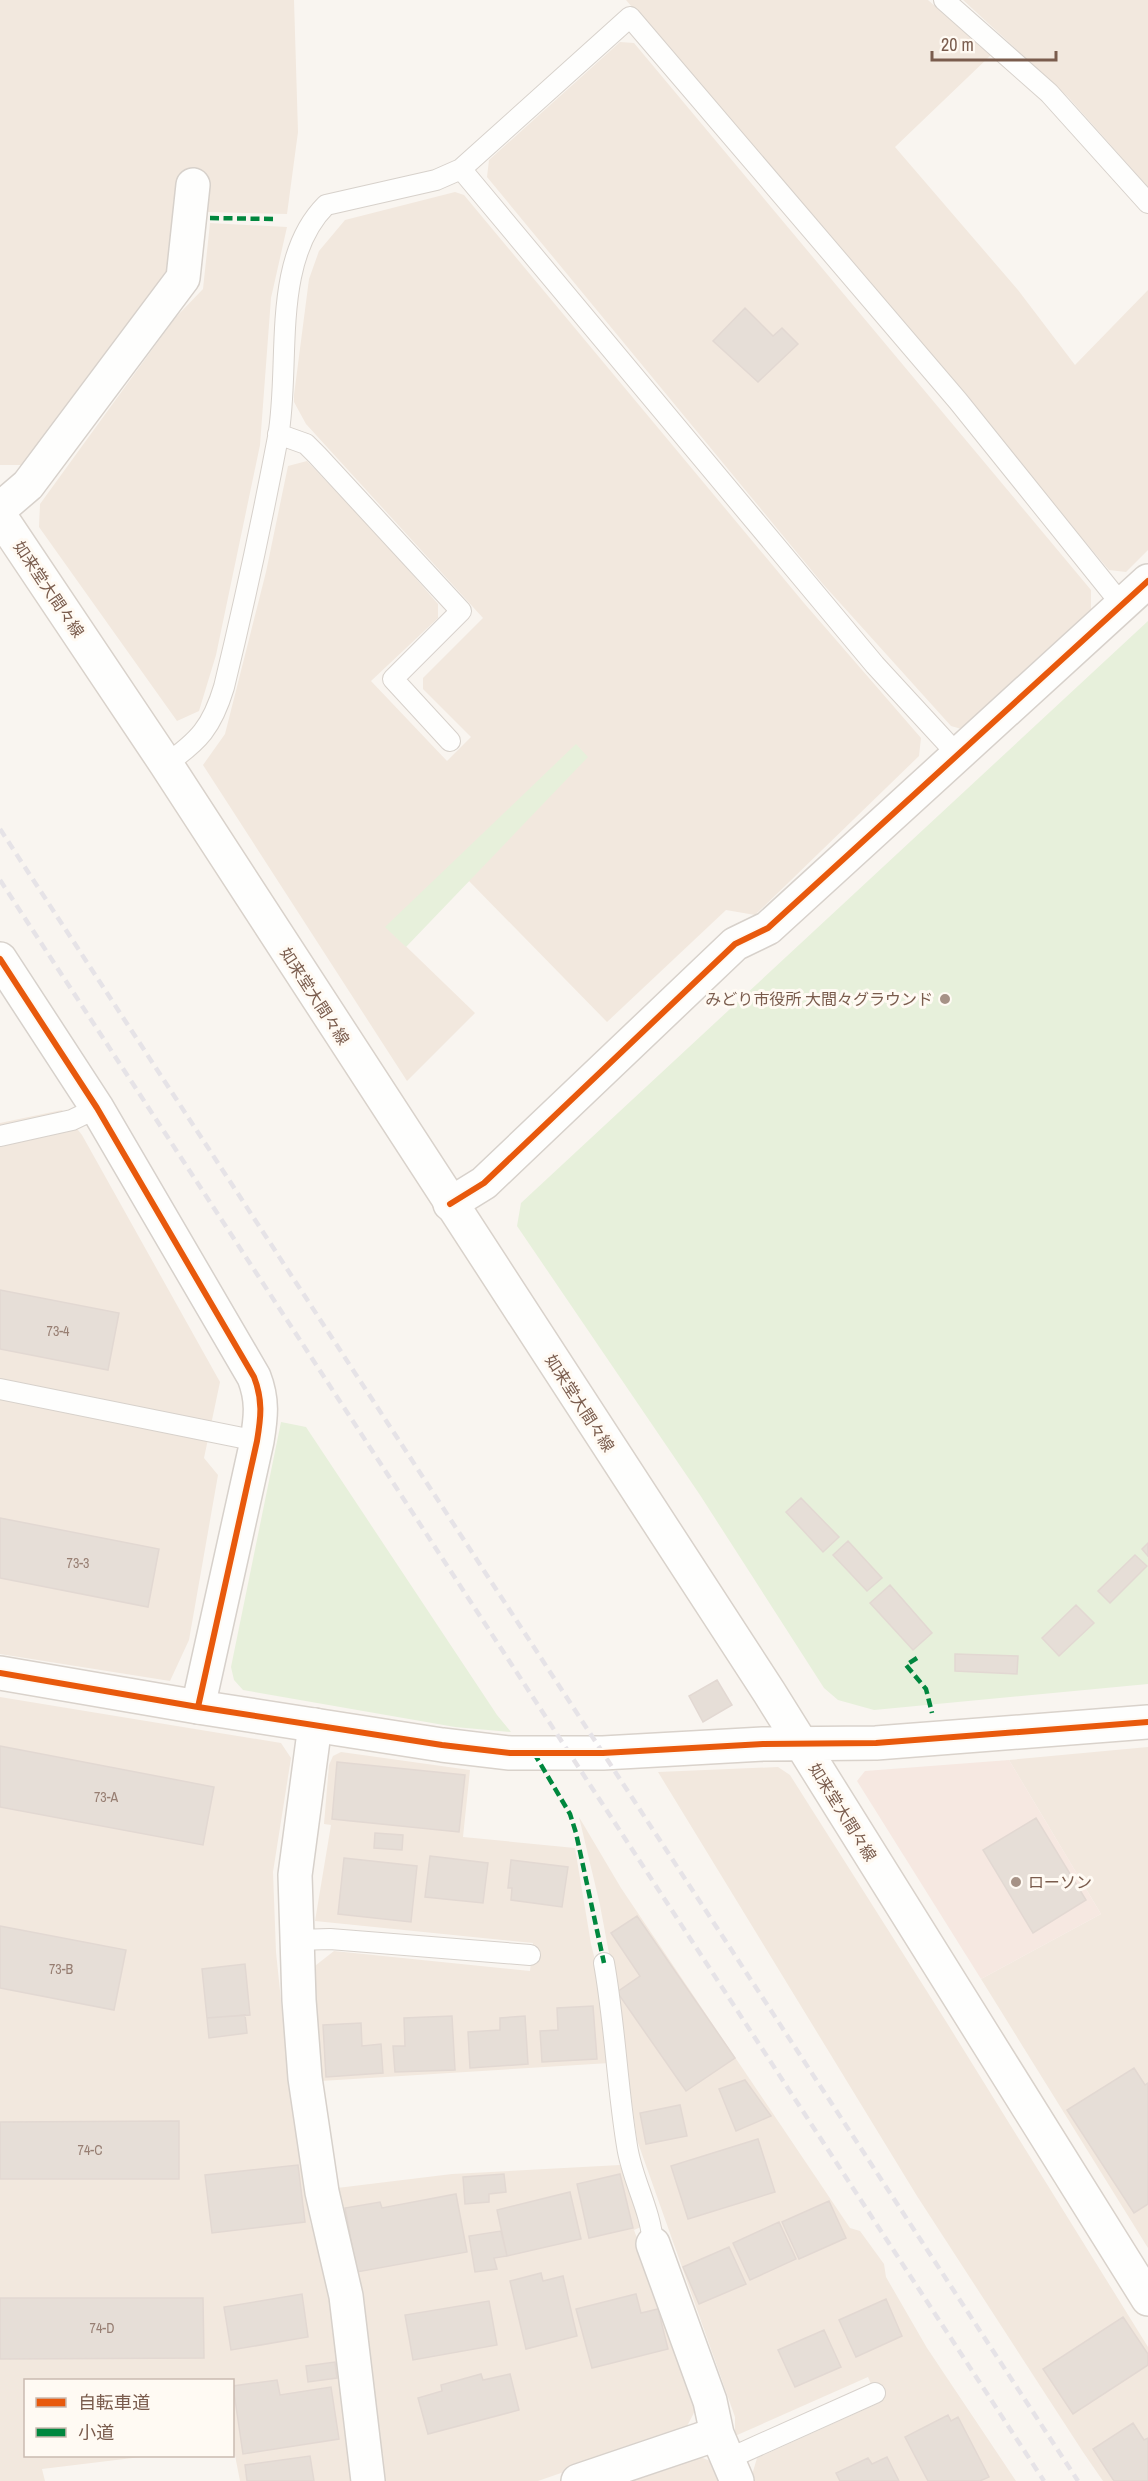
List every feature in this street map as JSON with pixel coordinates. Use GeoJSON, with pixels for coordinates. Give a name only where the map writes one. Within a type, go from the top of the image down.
{"type":"FeatureCollection","features":[{"type":"Feature","properties":{"kind":"street"},"geometry":{"type":"LineString","coordinates":[[0,508],[28,485],[183,278],[193,185]]}},
{"type":"Feature","properties":{"kind":"street","name":"如来堂大間々線"},"geometry":{"type":"LineString","coordinates":[[0,516],[166,764],[800,1744],[1148,2299]]}},
{"type":"Feature","properties":{"kind":"street"},"geometry":{"type":"LineString","coordinates":[[450,1204],[484,1183],[735,944],[768,927],[1148,580]]}},
{"type":"Feature","properties":{"kind":"street"},"geometry":{"type":"LineString","coordinates":[[0,959],[97,1108],[254,1377],[261,1395],[257,1441],[198,1707]]}},
{"type":"Feature","properties":{"kind":"street"},"geometry":{"type":"LineString","coordinates":[[0,1673],[198,1707],[510,1753],[603,1753],[800,1744],[825,1746],[1148,1722]]}},
{"type":"Feature","properties":{"kind":"street"},"geometry":{"type":"LineString","coordinates":[[315,1725],[295,1875],[296,1940],[305,2078],[322,2192],[346,2296],[368,2481]]}},
{"type":"Feature","properties":{"kind":"street"},"geometry":{"type":"LineString","coordinates":[[578,2481],[727,2458],[710,2401],[653,2244]]}},
{"type":"Feature","properties":{"kind":"lane"},"geometry":{"type":"LineString","coordinates":[[944,0],[1049,93],[1148,203]]}},
{"type":"Feature","properties":{"kind":"lane"},"geometry":{"type":"LineString","coordinates":[[166,764],[204,734],[216,714],[233,648],[278,434],[289,293],[303,237],[313,218],[326,205],[436,180],[461,169],[630,17],[958,401],[1122,605]]}},
{"type":"Feature","properties":{"kind":"lane"},"geometry":{"type":"LineString","coordinates":[[461,169],[868,656],[957,754]]}},
{"type":"Feature","properties":{"kind":"lane"},"geometry":{"type":"LineString","coordinates":[[278,434],[306,444],[461,611],[393,679],[450,741]]}},
{"type":"Feature","properties":{"kind":"lane"},"geometry":{"type":"LineString","coordinates":[[0,1136],[72,1120],[97,1108]]}},
{"type":"Feature","properties":{"kind":"lane"},"geometry":{"type":"LineString","coordinates":[[0,1389],[257,1441]]}},
{"type":"Feature","properties":{"kind":"lane"},"geometry":{"type":"LineString","coordinates":[[296,1940],[330,1939],[530,1955]]}},
{"type":"Feature","properties":{"kind":"lane"},"geometry":{"type":"LineString","coordinates":[[604,1963],[614,2020],[627,2146],[632,2173],[652,2226],[653,2244]]}},
{"type":"Feature","properties":{"kind":"lane"},"geometry":{"type":"LineString","coordinates":[[727,2458],[875,2393]]}},
{"type":"Feature","properties":{"kind":"shaded area"},"geometry":{"type":"Polygon","coordinates":[[[0,0],[294,0],[298,132],[287,214],[208,212],[210,185],[177,184],[167,271],[24,465],[0,465],[0,0]]]}},
{"type":"Feature","properties":{"kind":"shaded area"},"geometry":{"type":"Polygon","coordinates":[[[626,0],[928,0],[991,55],[895,147],[1018,290],[1075,365],[1148,290],[1148,550],[1126,572],[1109,570],[626,0]]]}},
{"type":"Feature","properties":{"kind":"shaded area"},"geometry":{"type":"Polygon","coordinates":[[[963,0],[1148,0],[1148,187],[1068,97],[963,0]]]}},
{"type":"Feature","properties":{"kind":"shaded area"},"geometry":{"type":"Polygon","coordinates":[[[620,42],[634,43],[1091,590],[1091,610],[965,730],[951,726],[822,583],[487,177],[489,160],[620,42]]]}},
{"type":"Feature","properties":{"kind":"shaded area"},"geometry":{"type":"Polygon","coordinates":[[[455,192],[464,195],[804,603],[921,738],[919,756],[755,915],[726,910],[607,1022],[469,881],[386,927],[475,1013],[407,1081],[203,765],[225,734],[266,572],[288,466],[307,461],[385,543],[438,604],[438,618],[371,681],[447,761],[471,737],[423,689],[423,678],[483,618],[306,424],[294,402],[309,279],[319,251],[345,220],[455,192]]]}},
{"type":"Feature","properties":{"kind":"shaded area"},"geometry":{"type":"Polygon","coordinates":[[[210,223],[287,227],[271,298],[260,445],[216,655],[199,711],[177,721],[39,527],[40,504],[175,318],[203,289],[210,223]]]}},
{"type":"Feature","properties":{"kind":"shaded area"},"geometry":{"type":"Polygon","coordinates":[[[62,1110],[82,1135],[220,1382],[204,1458],[218,1475],[189,1640],[170,1681],[0,1654],[0,1123],[62,1110]]]}},
{"type":"Feature","properties":{"kind":"shaded area"},"geometry":{"type":"Polygon","coordinates":[[[0,1697],[281,1743],[291,1758],[273,1872],[276,1952],[292,2107],[311,2226],[317,2228],[327,2264],[354,2481],[240,2481],[234,2450],[234,2379],[24,2379],[24,2457],[141,2457],[42,2469],[45,2481],[0,2481],[0,1697]]]}},
{"type":"Feature","properties":{"kind":"shaded area"},"geometry":{"type":"Polygon","coordinates":[[[1148,1747],[1148,2248],[981,1979],[1101,1914],[1009,1760],[1148,1747]]]}},
{"type":"Feature","properties":{"kind":"shaded area"},"geometry":{"type":"Polygon","coordinates":[[[341,1752],[470,1770],[463,1837],[575,1848],[591,1944],[600,1980],[610,2063],[321,2081],[311,1969],[334,1951],[530,1971],[533,1943],[315,1921],[331,1825],[324,1824],[329,1765],[333,1756],[341,1752]]]}},
{"type":"Feature","properties":{"kind":"shaded area"},"geometry":{"type":"Polygon","coordinates":[[[1009,1760],[1101,1914],[981,1979],[857,1781],[865,1771],[1009,1760]]]}},
{"type":"Feature","properties":{"kind":"shaded area"},"geometry":{"type":"Polygon","coordinates":[[[778,1767],[790,1775],[1148,2347],[1148,2481],[1103,2481],[917,2196],[658,1772],[778,1767]]]}},
{"type":"Feature","properties":{"kind":"shaded area"},"geometry":{"type":"Polygon","coordinates":[[[579,1817],[621,1888],[850,2228],[860,2231],[884,2264],[886,2277],[927,2348],[1016,2481],[754,2481],[752,2475],[757,2458],[879,2403],[868,2377],[735,2436],[735,2417],[637,2140],[615,1986],[600,1905],[579,1817]]]}},
{"type":"Feature","properties":{"kind":"shaded area"},"geometry":{"type":"Polygon","coordinates":[[[620,2165],[643,2226],[634,2230],[698,2405],[685,2430],[538,2481],[384,2481],[383,2453],[374,2454],[337,2188],[452,2174],[620,2165]]]}},
{"type":"Feature","properties":{"kind":"shaded area"},"geometry":{"type":"Polygon","coordinates":[[[693,2454],[715,2463],[721,2481],[615,2481],[693,2454]]]}},
{"type":"Feature","properties":{"kind":"green space","name":"みどり市役所 大間々グラウンド"},"geometry":{"type":"Polygon","coordinates":[[[1148,621],[1148,1684],[874,1710],[838,1700],[824,1688],[700,1495],[517,1226],[521,1203],[1148,621]]]}},
{"type":"Feature","properties":{"kind":"green space"},"geometry":{"type":"Polygon","coordinates":[[[576,744],[588,757],[406,947],[385,927],[576,744]]]}},
{"type":"Feature","properties":{"kind":"green space"},"geometry":{"type":"Polygon","coordinates":[[[281,1422],[306,1427],[497,1715],[511,1732],[455,1727],[243,1690],[234,1680],[231,1667],[281,1422]]]}},
{"type":"Feature","properties":{"kind":"building"},"geometry":{"type":"Polygon","coordinates":[[[745,308],[773,336],[782,328],[798,344],[758,382],[713,341],[745,308]]]}},
{"type":"Feature","properties":{"kind":"building"},"geometry":{"type":"Polygon","coordinates":[[[0,1290],[119,1313],[108,1370],[0,1349],[0,1290]]]}},
{"type":"Feature","properties":{"kind":"building"},"geometry":{"type":"Polygon","coordinates":[[[801,1498],[839,1537],[823,1552],[786,1512],[801,1498]]]}},
{"type":"Feature","properties":{"kind":"building"},"geometry":{"type":"Polygon","coordinates":[[[0,1518],[159,1549],[148,1607],[0,1578],[0,1518]]]}},
{"type":"Feature","properties":{"kind":"building"},"geometry":{"type":"Polygon","coordinates":[[[848,1541],[882,1578],[867,1591],[833,1555],[848,1541]]]}},
{"type":"Feature","properties":{"kind":"building"},"geometry":{"type":"Polygon","coordinates":[[[1148,1543],[1148,1556],[1142,1549],[1148,1543]]]}},
{"type":"Feature","properties":{"kind":"building"},"geometry":{"type":"Polygon","coordinates":[[[1135,1555],[1147,1566],[1110,1603],[1098,1591],[1135,1555]]]}},
{"type":"Feature","properties":{"kind":"building"},"geometry":{"type":"Polygon","coordinates":[[[890,1585],[932,1633],[913,1650],[870,1603],[890,1585]]]}},
{"type":"Feature","properties":{"kind":"building"},"geometry":{"type":"Polygon","coordinates":[[[1076,1605],[1094,1623],[1059,1656],[1042,1638],[1076,1605]]]}},
{"type":"Feature","properties":{"kind":"building"},"geometry":{"type":"Polygon","coordinates":[[[955,1654],[1018,1656],[1017,1674],[955,1671],[955,1654]]]}},
{"type":"Feature","properties":{"kind":"building"},"geometry":{"type":"Polygon","coordinates":[[[717,1680],[732,1705],[703,1722],[689,1696],[717,1680]]]}},
{"type":"Feature","properties":{"kind":"building"},"geometry":{"type":"Polygon","coordinates":[[[0,1746],[214,1787],[203,1845],[0,1807],[0,1746]]]}},
{"type":"Feature","properties":{"kind":"building"},"geometry":{"type":"Polygon","coordinates":[[[337,1762],[465,1775],[459,1832],[332,1819],[337,1762]]]}},
{"type":"Feature","properties":{"kind":"building"},"geometry":{"type":"Polygon","coordinates":[[[1036,1818],[1086,1900],[1033,1933],[983,1850],[1036,1818]]]}},
{"type":"Feature","properties":{"kind":"building"},"geometry":{"type":"Polygon","coordinates":[[[375,1833],[403,1835],[402,1850],[374,1848],[375,1833]]]}},
{"type":"Feature","properties":{"kind":"building"},"geometry":{"type":"Polygon","coordinates":[[[430,1856],[488,1863],[483,1903],[425,1897],[430,1856]]]}},
{"type":"Feature","properties":{"kind":"building"},"geometry":{"type":"Polygon","coordinates":[[[344,1858],[417,1866],[411,1922],[338,1914],[344,1858]]]}},
{"type":"Feature","properties":{"kind":"building"},"geometry":{"type":"Polygon","coordinates":[[[511,1860],[568,1867],[562,1907],[511,1900],[512,1888],[508,1888],[511,1860]]]}},
{"type":"Feature","properties":{"kind":"building"},"geometry":{"type":"Polygon","coordinates":[[[637,1916],[735,2058],[686,2091],[617,1992],[640,1976],[611,1933],[637,1916]]]}},
{"type":"Feature","properties":{"kind":"building"},"geometry":{"type":"Polygon","coordinates":[[[0,1926],[126,1950],[114,2010],[0,1988],[0,1926]]]}},
{"type":"Feature","properties":{"kind":"building"},"geometry":{"type":"Polygon","coordinates":[[[245,1964],[250,2015],[207,2018],[202,1969],[245,1964]]]}},
{"type":"Feature","properties":{"kind":"building"},"geometry":{"type":"Polygon","coordinates":[[[593,2006],[597,2059],[542,2062],[540,2031],[558,2030],[557,2008],[593,2006]]]}},
{"type":"Feature","properties":{"kind":"building"},"geometry":{"type":"Polygon","coordinates":[[[245,2015],[247,2033],[209,2038],[207,2018],[245,2015]]]}},
{"type":"Feature","properties":{"kind":"building"},"geometry":{"type":"Polygon","coordinates":[[[452,2016],[455,2070],[395,2072],[393,2046],[405,2046],[404,2018],[452,2016]]]}},
{"type":"Feature","properties":{"kind":"building"},"geometry":{"type":"Polygon","coordinates":[[[525,2016],[528,2064],[470,2068],[468,2032],[500,2030],[500,2018],[525,2016]]]}},
{"type":"Feature","properties":{"kind":"building"},"geometry":{"type":"Polygon","coordinates":[[[361,2023],[362,2046],[381,2044],[383,2073],[326,2077],[323,2025],[361,2023]]]}},
{"type":"Feature","properties":{"kind":"building"},"geometry":{"type":"Polygon","coordinates":[[[1134,2068],[1145,2085],[1148,2083],[1148,2204],[1134,2213],[1067,2110],[1134,2068]]]}},
{"type":"Feature","properties":{"kind":"building"},"geometry":{"type":"Polygon","coordinates":[[[745,2080],[771,2116],[736,2131],[719,2089],[745,2080]]]}},
{"type":"Feature","properties":{"kind":"building"},"geometry":{"type":"Polygon","coordinates":[[[680,2105],[687,2136],[646,2144],[640,2113],[680,2105]]]}},
{"type":"Feature","properties":{"kind":"building"},"geometry":{"type":"Polygon","coordinates":[[[179,2121],[179,2179],[0,2179],[0,2122],[179,2121]]]}},
{"type":"Feature","properties":{"kind":"building"},"geometry":{"type":"Polygon","coordinates":[[[758,2139],[775,2192],[688,2219],[671,2166],[758,2139]]]}},
{"type":"Feature","properties":{"kind":"building"},"geometry":{"type":"Polygon","coordinates":[[[298,2165],[305,2222],[212,2233],[205,2175],[298,2165]]]}},
{"type":"Feature","properties":{"kind":"building"},"geometry":{"type":"Polygon","coordinates":[[[504,2174],[506,2192],[489,2194],[489,2202],[465,2204],[463,2177],[504,2174]]]}},
{"type":"Feature","properties":{"kind":"building"},"geometry":{"type":"Polygon","coordinates":[[[620,2174],[633,2228],[589,2238],[577,2184],[620,2174]]]}},
{"type":"Feature","properties":{"kind":"building"},"geometry":{"type":"Polygon","coordinates":[[[570,2192],[581,2239],[507,2256],[497,2210],[570,2192]]]}},
{"type":"Feature","properties":{"kind":"building"},"geometry":{"type":"Polygon","coordinates":[[[456,2194],[467,2252],[357,2272],[345,2208],[380,2202],[382,2208],[456,2194]]]}},
{"type":"Feature","properties":{"kind":"building"},"geometry":{"type":"Polygon","coordinates":[[[829,2201],[846,2238],[799,2259],[782,2222],[829,2201]]]}},
{"type":"Feature","properties":{"kind":"building"},"geometry":{"type":"Polygon","coordinates":[[[779,2222],[796,2259],[750,2280],[733,2243],[779,2222]]]}},
{"type":"Feature","properties":{"kind":"building"},"geometry":{"type":"Polygon","coordinates":[[[501,2231],[507,2256],[494,2258],[497,2269],[475,2272],[469,2236],[501,2231]]]}},
{"type":"Feature","properties":{"kind":"building"},"geometry":{"type":"Polygon","coordinates":[[[729,2247],[746,2284],[699,2304],[683,2267],[729,2247]]]}},
{"type":"Feature","properties":{"kind":"building"},"geometry":{"type":"Polygon","coordinates":[[[541,2273],[543,2281],[563,2276],[577,2336],[526,2349],[510,2281],[541,2273]]]}},
{"type":"Feature","properties":{"kind":"building"},"geometry":{"type":"Polygon","coordinates":[[[302,2294],[308,2337],[231,2350],[224,2307],[302,2294]]]}},
{"type":"Feature","properties":{"kind":"building"},"geometry":{"type":"Polygon","coordinates":[[[636,2294],[641,2313],[658,2309],[668,2349],[592,2368],[576,2309],[636,2294]]]}},
{"type":"Feature","properties":{"kind":"building"},"geometry":{"type":"Polygon","coordinates":[[[0,2298],[203,2298],[204,2358],[0,2359],[0,2298]]]}},
{"type":"Feature","properties":{"kind":"building"},"geometry":{"type":"Polygon","coordinates":[[[886,2299],[902,2336],[856,2357],[839,2320],[886,2299]]]}},
{"type":"Feature","properties":{"kind":"building"},"geometry":{"type":"Polygon","coordinates":[[[489,2301],[497,2345],[413,2360],[405,2315],[489,2301]]]}},
{"type":"Feature","properties":{"kind":"building"},"geometry":{"type":"Polygon","coordinates":[[[1123,2317],[1148,2354],[1148,2365],[1073,2414],[1043,2369],[1123,2317]]]}},
{"type":"Feature","properties":{"kind":"building"},"geometry":{"type":"Polygon","coordinates":[[[824,2330],[841,2367],[795,2387],[778,2350],[824,2330]]]}},
{"type":"Feature","properties":{"kind":"building"},"geometry":{"type":"Polygon","coordinates":[[[335,2362],[337,2378],[308,2382],[306,2366],[335,2362]]]}},
{"type":"Feature","properties":{"kind":"building"},"geometry":{"type":"Polygon","coordinates":[[[481,2374],[483,2380],[510,2374],[519,2410],[428,2434],[418,2398],[442,2391],[441,2385],[481,2374]]]}},
{"type":"Feature","properties":{"kind":"building"},"geometry":{"type":"Polygon","coordinates":[[[277,2380],[280,2395],[331,2387],[339,2439],[243,2454],[234,2386],[277,2380]]]}},
{"type":"Feature","properties":{"kind":"building"},"geometry":{"type":"Polygon","coordinates":[[[948,2415],[951,2421],[958,2417],[989,2477],[980,2481],[928,2481],[905,2437],[948,2415]]]}},
{"type":"Feature","properties":{"kind":"building"},"geometry":{"type":"Polygon","coordinates":[[[1133,2423],[1144,2440],[1148,2438],[1148,2481],[1114,2481],[1093,2449],[1133,2423]]]}},
{"type":"Feature","properties":{"kind":"building"},"geometry":{"type":"Polygon","coordinates":[[[310,2456],[314,2481],[247,2481],[245,2465],[310,2456]]]}},
{"type":"Feature","properties":{"kind":"building"},"geometry":{"type":"Polygon","coordinates":[[[887,2457],[899,2481],[840,2481],[836,2473],[868,2458],[872,2464],[887,2457]]]}},
{"type":"Feature","properties":{"kind":"railway"},"geometry":{"type":"LineString","coordinates":[[0,829],[1078,2481]]}},
{"type":"Feature","properties":{"kind":"railway"},"geometry":{"type":"LineString","coordinates":[[0,880],[1044,2481]]}},
{"type":"Feature","properties":{"kind":"marked path"},"geometry":{"type":"LineString","coordinates":[[210,218],[274,219]]}},
{"type":"Feature","properties":{"kind":"marked path"},"geometry":{"type":"LineString","coordinates":[[917,1658],[906,1665],[926,1689],[932,1713]]}},
{"type":"Feature","properties":{"kind":"marked path"},"geometry":{"type":"LineString","coordinates":[[534,1753],[570,1814],[604,1963]]}},
{"type":"Feature","properties":{"kind":"cycle path"},"geometry":{"type":"LineString","coordinates":[[450,1204],[484,1183],[735,944],[768,928],[1148,581]]}},
{"type":"Feature","properties":{"kind":"cycle path"},"geometry":{"type":"LineString","coordinates":[[0,959],[97,1108],[257,1385],[260,1409],[257,1441],[198,1707]]}},
{"type":"Feature","properties":{"kind":"cycle path"},"geometry":{"type":"LineString","coordinates":[[0,1673],[198,1707],[442,1745],[510,1753],[603,1753],[763,1744],[876,1743],[1148,1722]]}},
{"type":"Feature","properties":{"kind":"place","name":"みどり市役所 大間々グラウンド"},"geometry":{"type":"Point","coordinates":[945,999]}},
{"type":"Feature","properties":{"kind":"place","name":"ローソン"},"geometry":{"type":"Point","coordinates":[1016,1882]}}]}
